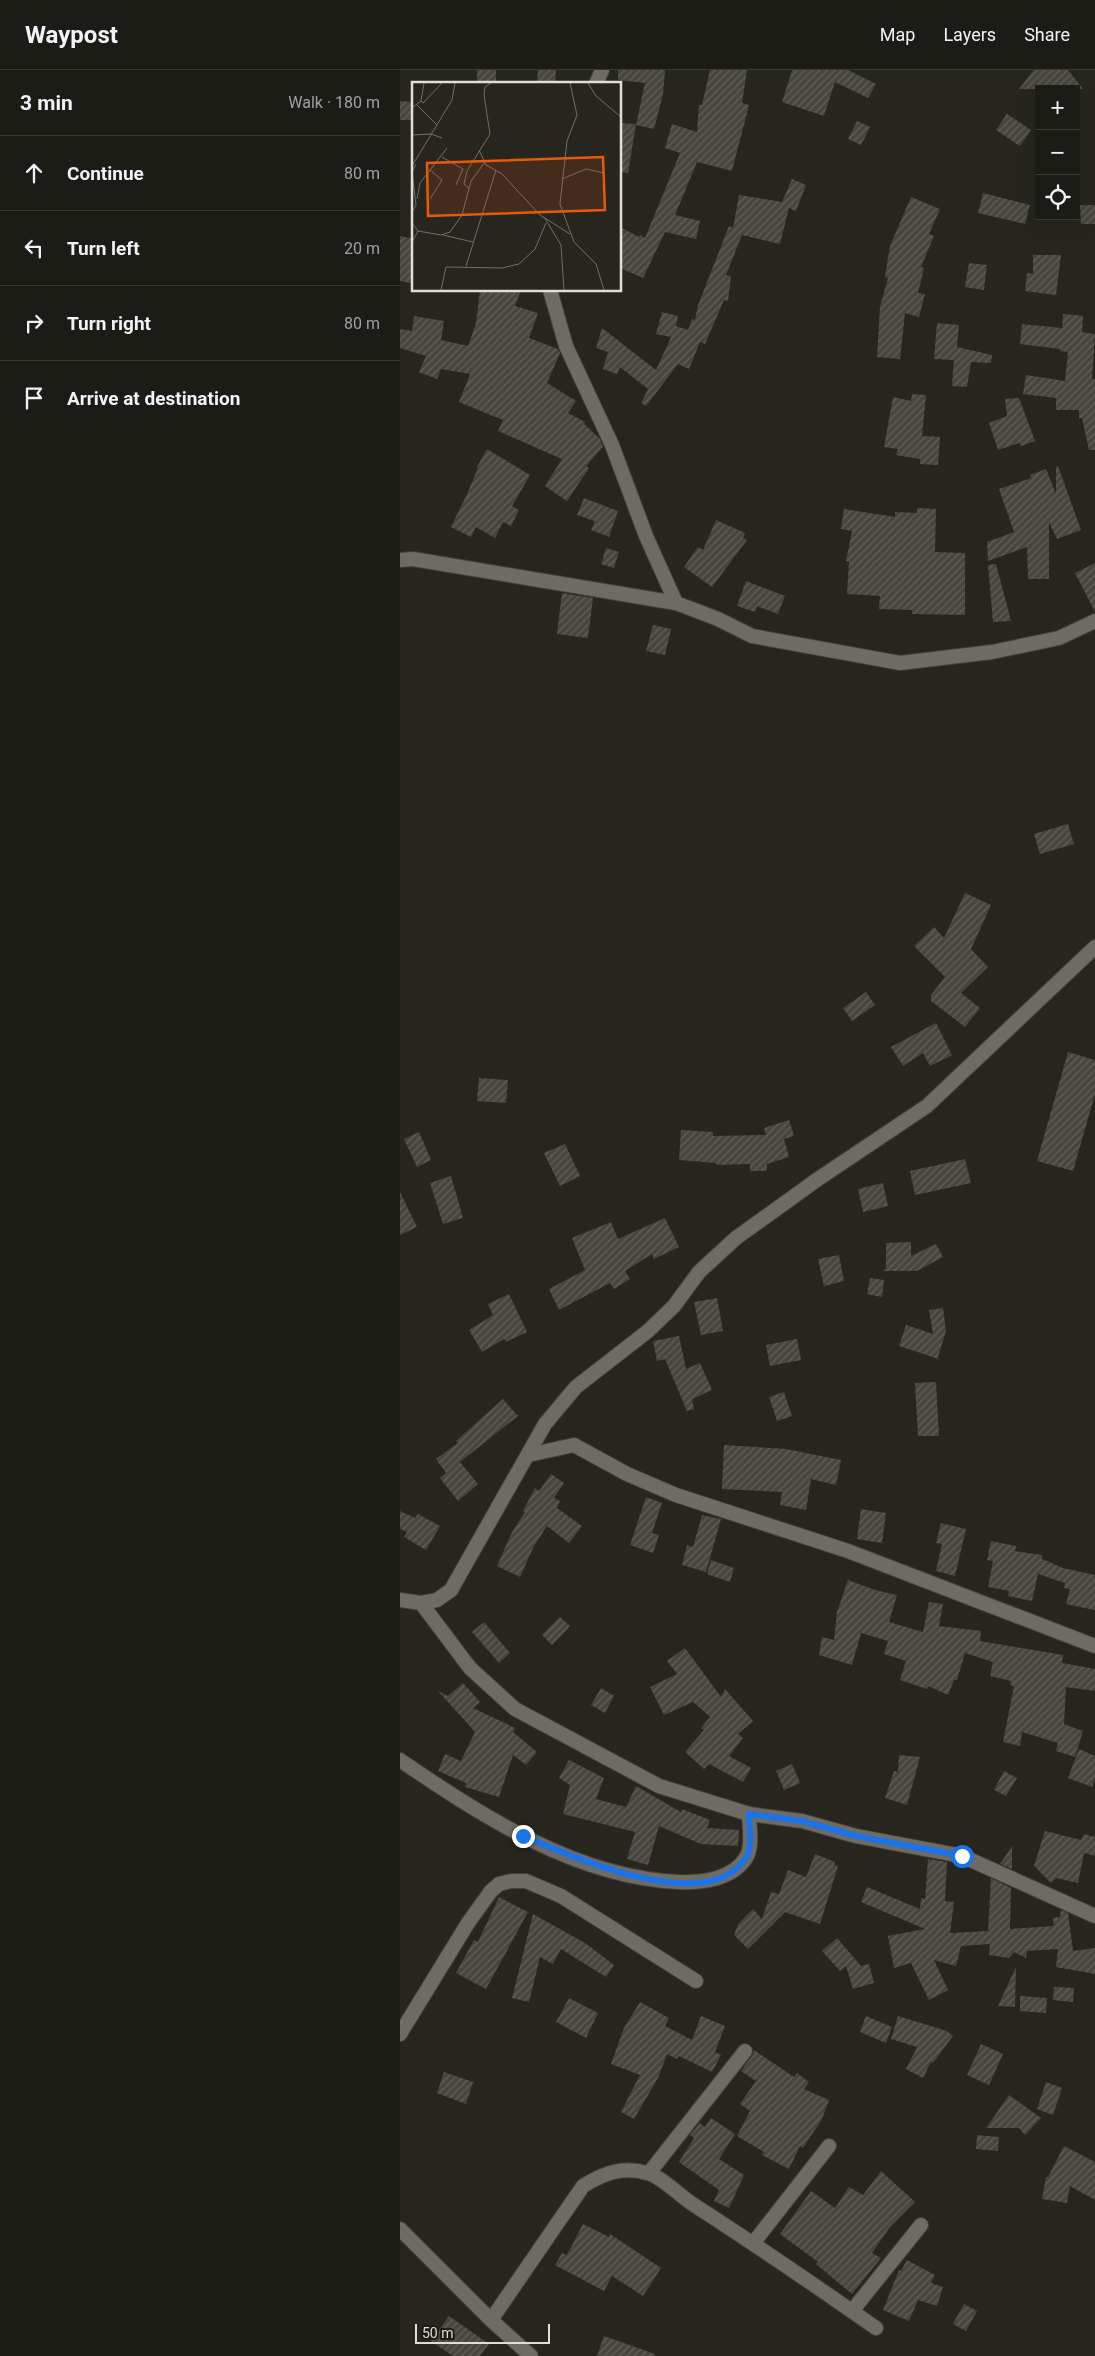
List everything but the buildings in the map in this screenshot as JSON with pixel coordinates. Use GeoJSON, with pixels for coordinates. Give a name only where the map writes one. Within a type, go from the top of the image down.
{"type":"FeatureCollection","features":[{"type":"Feature","properties":{"kind":"street"},"geometry":{"type":"LineString","coordinates":[[597,82],[602,70]]}},
{"type":"Feature","properties":{"kind":"street"},"geometry":{"type":"LineString","coordinates":[[550,291],[566,346],[612,445],[646,536],[676,603]]}},
{"type":"Feature","properties":{"kind":"street"},"geometry":{"type":"LineString","coordinates":[[400,560],[412,560],[555,581],[676,603],[718,619],[752,636],[900,662],[992,652],[1059,638],[1095,621]]}},
{"type":"Feature","properties":{"kind":"street"},"geometry":{"type":"LineString","coordinates":[[400,1600],[421,1603],[437,1600],[451,1590],[545,1424],[576,1387],[648,1331],[674,1306],[699,1272],[736,1238],[826,1173],[927,1106],[1095,947]]}},
{"type":"Feature","properties":{"kind":"street"},"geometry":{"type":"LineString","coordinates":[[528,1455],[574,1445],[627,1474],[676,1495],[848,1551],[1095,1646]]}},
{"type":"Feature","properties":{"kind":"street"},"geometry":{"type":"LineString","coordinates":[[421,1603],[470,1668],[515,1709],[659,1786],[749,1814],[802,1821],[856,1836],[962,1856],[1095,1916]]}},
{"type":"Feature","properties":{"kind":"street"},"geometry":{"type":"LineString","coordinates":[[400,1760],[466,1805],[523,1836],[597,1866],[633,1877],[697,1883],[720,1878],[738,1867],[748,1855],[750,1837],[749,1814]]}},
{"type":"Feature","properties":{"kind":"street"},"geometry":{"type":"LineString","coordinates":[[400,2034],[468,1923],[491,1891],[499,1884],[511,1881],[526,1881],[561,1896],[696,1981]]}},
{"type":"Feature","properties":{"kind":"street"},"geometry":{"type":"LineString","coordinates":[[649,2173],[746,2050]]}},
{"type":"Feature","properties":{"kind":"street"},"geometry":{"type":"LineString","coordinates":[[754,2242],[829,2146]]}},
{"type":"Feature","properties":{"kind":"street"},"geometry":{"type":"LineString","coordinates":[[491,2320],[583,2186],[602,2174],[627,2170],[649,2173],[692,2204],[754,2242],[876,2328]]}},
{"type":"Feature","properties":{"kind":"street"},"geometry":{"type":"LineString","coordinates":[[852,2312],[921,2225]]}},
{"type":"Feature","properties":{"kind":"street"},"geometry":{"type":"LineString","coordinates":[[400,2229],[491,2320],[531,2356]]}},
{"type":"Feature","properties":{"kind":"route"},"geometry":{"type":"LineString","coordinates":[[523,1836],[597,1866],[633,1877],[697,1883],[720,1878],[738,1867],[748,1855],[750,1837],[749,1814],[802,1821],[856,1836],[962,1856]]}}]}
